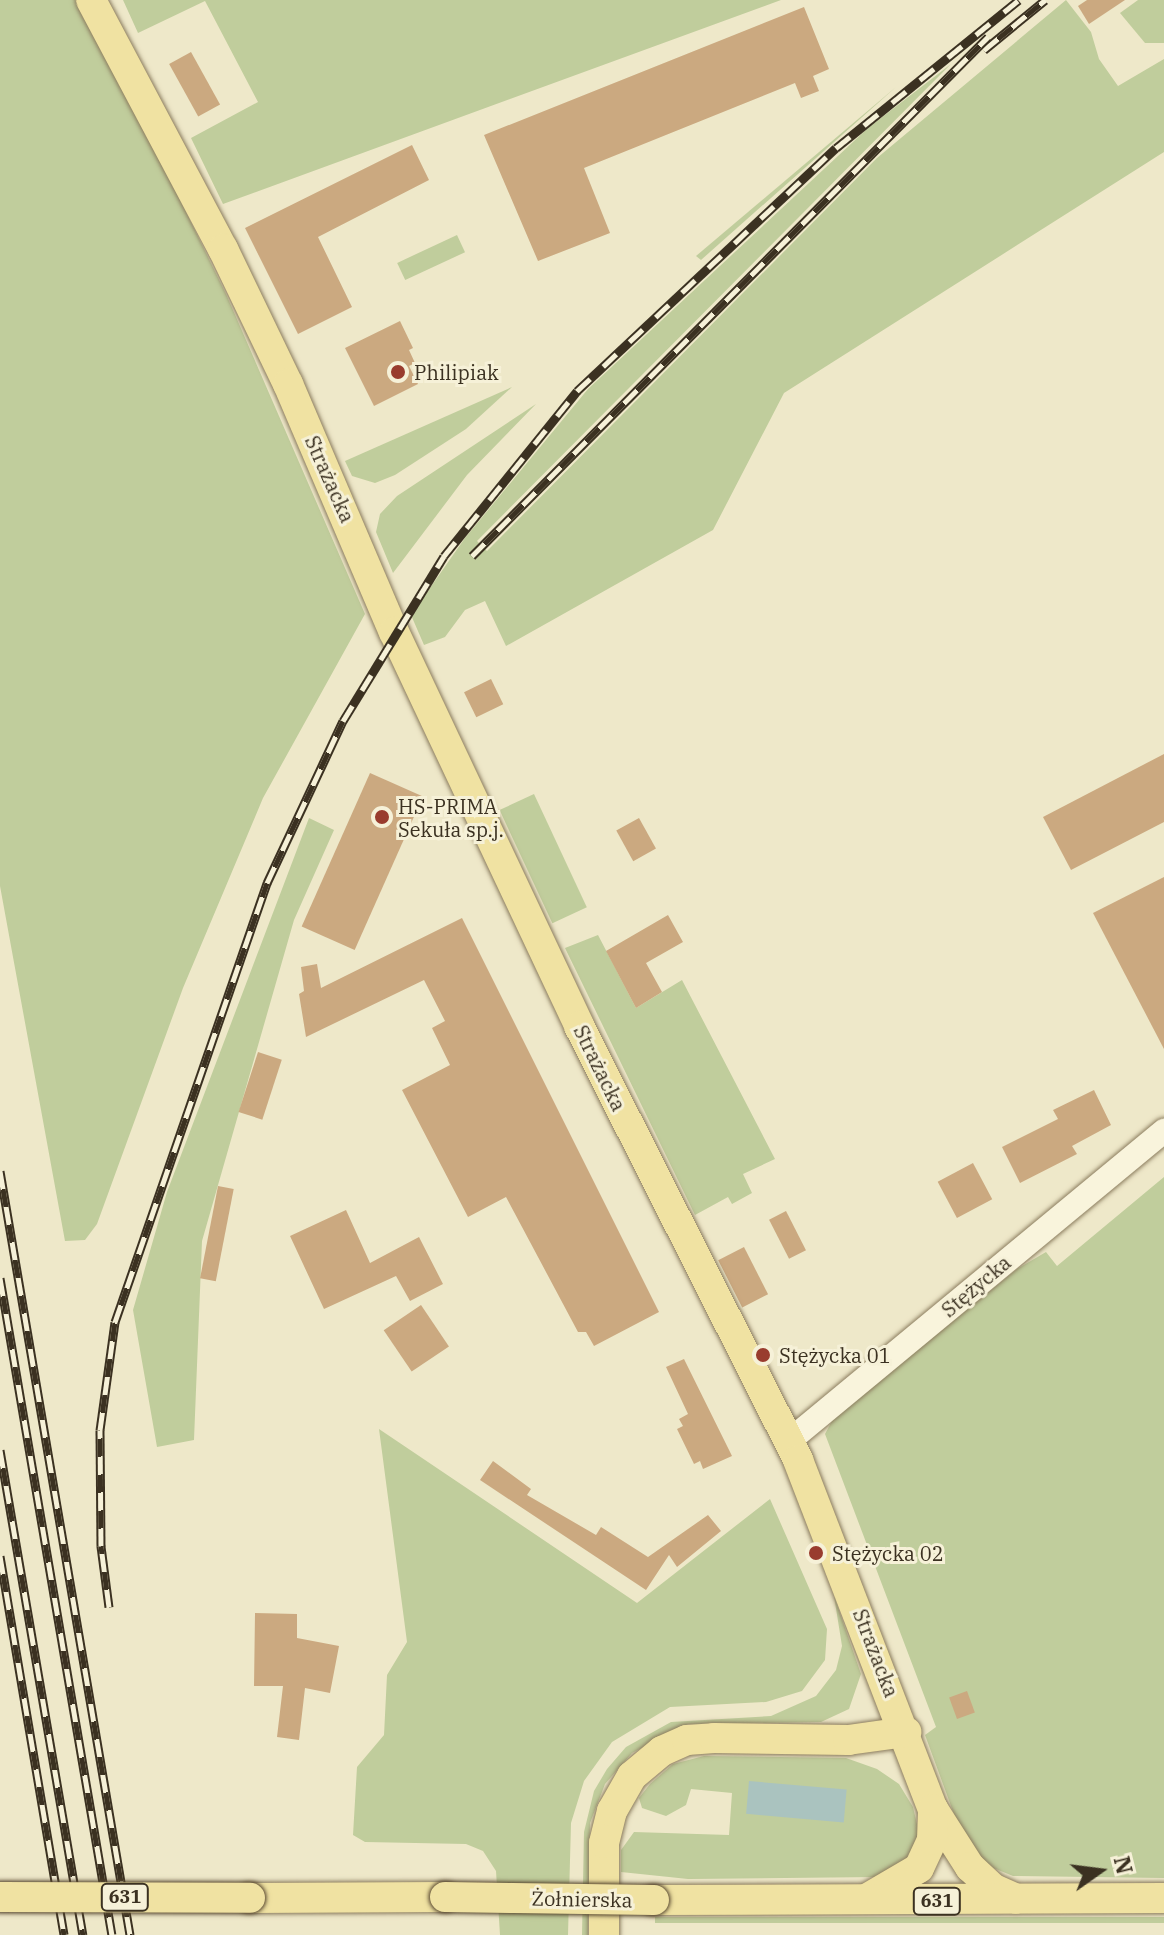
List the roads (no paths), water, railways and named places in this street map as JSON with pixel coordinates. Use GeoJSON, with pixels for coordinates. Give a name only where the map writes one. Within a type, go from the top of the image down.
{"type":"FeatureCollection","features":[{"type":"Feature","properties":{"kind":"main road","name":"Strażacka"},"geometry":{"type":"LineString","coordinates":[[91,0],[236,275],[394,632],[579,1026],[789,1441],[906,1732],[933,1809]]}},
{"type":"Feature","properties":{"kind":"main road"},"geometry":{"type":"LineString","coordinates":[[604,1935],[604,1843],[612,1811],[632,1776],[662,1751],[687,1740],[848,1740],[906,1732]]}},
{"type":"Feature","properties":{"kind":"main road"},"geometry":{"type":"LineString","coordinates":[[933,1809],[970,1867],[994,1889],[1016,1899]]}},
{"type":"Feature","properties":{"kind":"main road"},"geometry":{"type":"LineString","coordinates":[[859,1901],[898,1884],[919,1868],[932,1840],[933,1809]]}},
{"type":"Feature","properties":{"kind":"main road","name":"Żołnierska"},"geometry":{"type":"LineString","coordinates":[[0,1897],[859,1901],[1164,1898]]}},
{"type":"Feature","properties":{"kind":"street","name":"Stężycka"},"geometry":{"type":"LineString","coordinates":[[789,1441],[1164,1131]]}},
{"type":"Feature","properties":{"kind":"water"},"geometry":{"type":"Polygon","coordinates":[[[749,1781],[847,1790],[844,1822],[746,1814],[749,1781]]]}},
{"type":"Feature","properties":{"kind":"railway"},"geometry":{"type":"LineString","coordinates":[[109,1607],[101,1546],[100,1430],[115,1322],[267,883],[343,721],[444,556],[577,391],[836,148],[1019,0]]}},
{"type":"Feature","properties":{"kind":"railway"},"geometry":{"type":"LineString","coordinates":[[984,50],[1045,0]]}},
{"type":"Feature","properties":{"kind":"railway"},"geometry":{"type":"LineString","coordinates":[[472,556],[988,37]]}},
{"type":"Feature","properties":{"kind":"railway"},"geometry":{"type":"LineString","coordinates":[[0,1171],[130,1935]]}},
{"type":"Feature","properties":{"kind":"railway"},"geometry":{"type":"LineString","coordinates":[[0,1278],[112,1935]]}},
{"type":"Feature","properties":{"kind":"railway"},"geometry":{"type":"LineString","coordinates":[[0,1450],[83,1935]]}},
{"type":"Feature","properties":{"kind":"railway"},"geometry":{"type":"LineString","coordinates":[[0,1556],[64,1935]]}},
{"type":"Feature","properties":{"kind":"place","name":"Philipiak"},"geometry":{"type":"Point","coordinates":[398,372]}},
{"type":"Feature","properties":{"kind":"place","name":"HS-PRIMA Sekuła sp.j."},"geometry":{"type":"Point","coordinates":[382,817]}},
{"type":"Feature","properties":{"kind":"place","name":"Stężycka 01"},"geometry":{"type":"Point","coordinates":[763,1355]}},
{"type":"Feature","properties":{"kind":"place","name":"Stężycka 02"},"geometry":{"type":"Point","coordinates":[816,1553]}}]}
